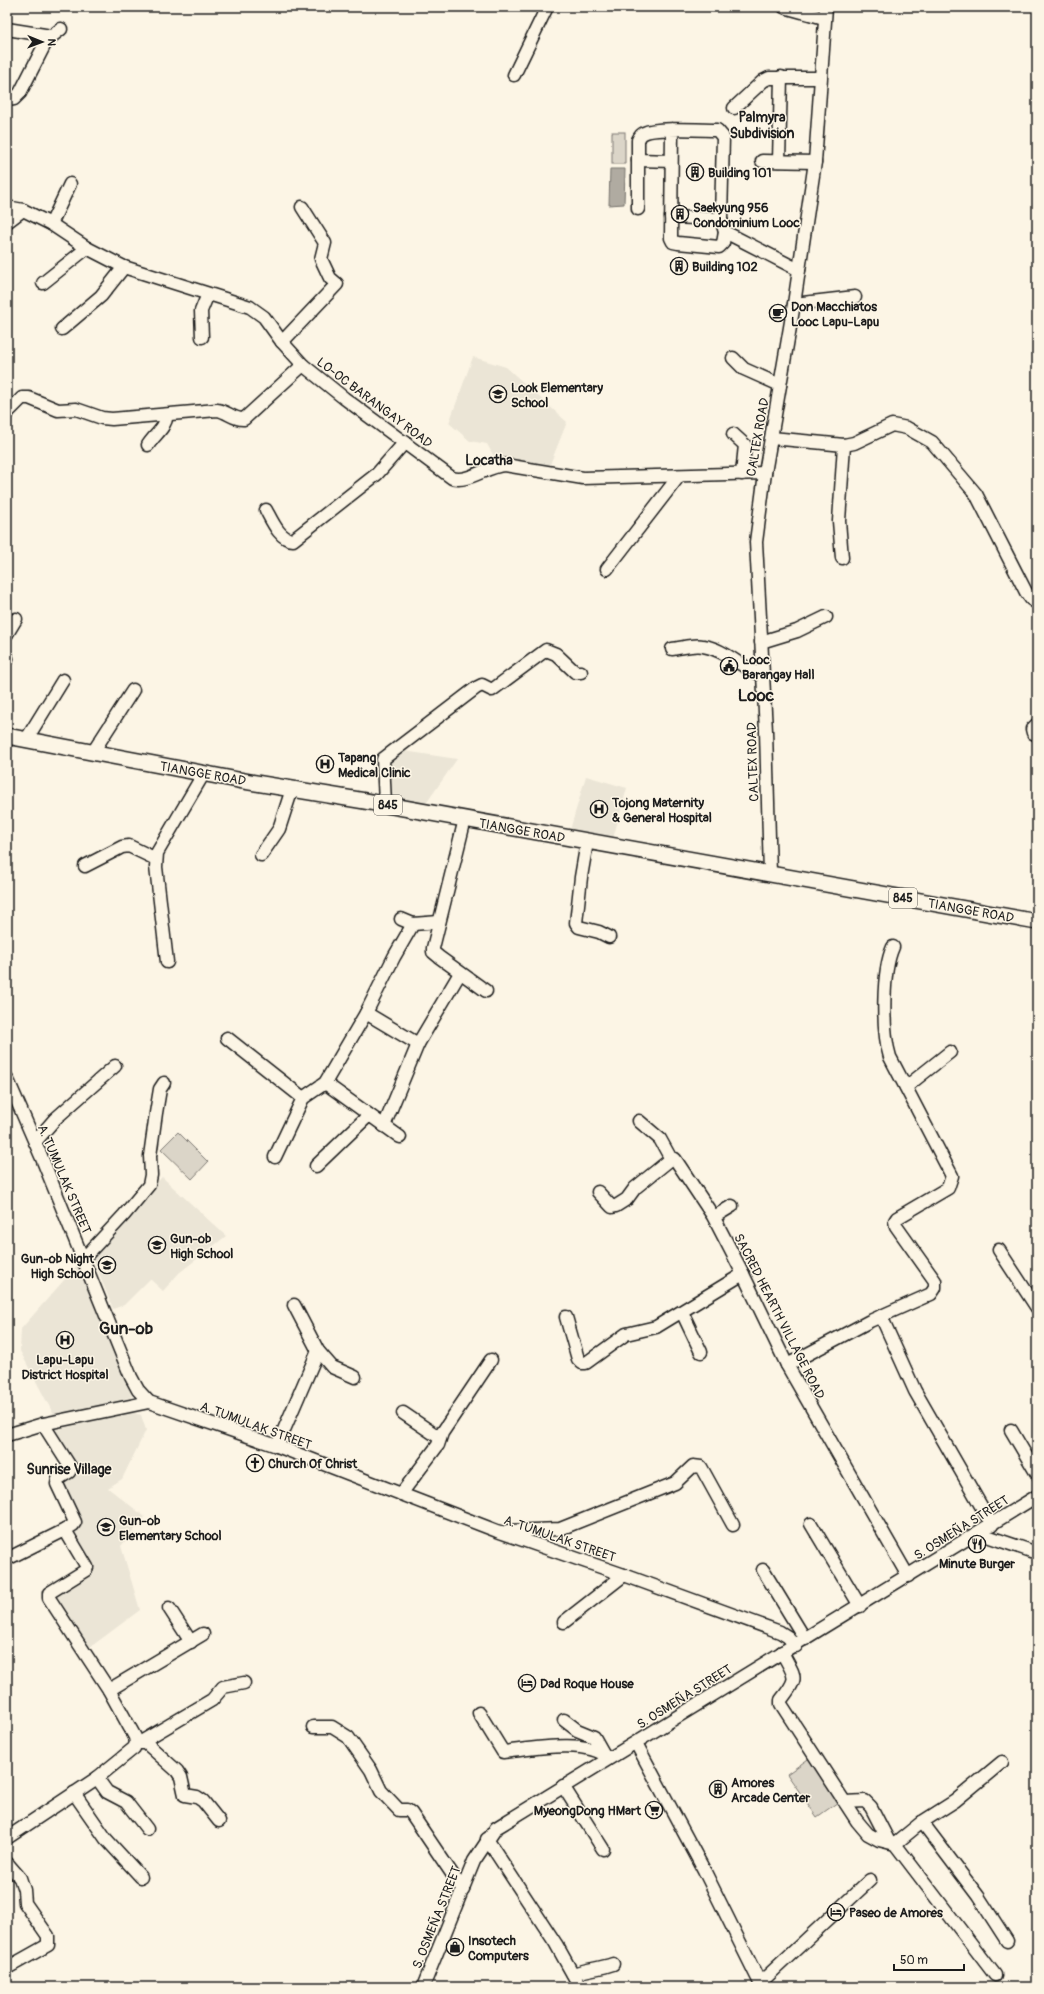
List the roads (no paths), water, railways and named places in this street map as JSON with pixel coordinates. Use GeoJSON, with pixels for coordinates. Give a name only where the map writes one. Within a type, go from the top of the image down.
{"type":"FeatureCollection","features":[{"type":"Feature","properties":{"kind":"main road","name":"TIANGGE ROAD"},"geometry":{"type":"LineString","coordinates":[[7,736],[292,789],[385,804],[465,820],[1037,922]]}},
{"type":"Feature","properties":{"kind":"street"},"geometry":{"type":"LineString","coordinates":[[514,75],[547,7]]}},
{"type":"Feature","properties":{"kind":"street"},"geometry":{"type":"LineString","coordinates":[[784,7],[825,12]]}},
{"type":"Feature","properties":{"kind":"street","name":"CALTEX ROAD"},"geometry":{"type":"LineString","coordinates":[[770,874],[763,675],[756,542],[765,473],[794,304],[815,162],[825,12]]}},
{"type":"Feature","properties":{"kind":"street"},"geometry":{"type":"LineString","coordinates":[[7,29],[56,33],[20,93],[14,99],[7,100]]}},
{"type":"Feature","properties":{"kind":"street"},"geometry":{"type":"LineString","coordinates":[[779,161],[781,77]]}},
{"type":"Feature","properties":{"kind":"street"},"geometry":{"type":"LineString","coordinates":[[734,108],[766,79],[781,77],[820,78]]}},
{"type":"Feature","properties":{"kind":"street"},"geometry":{"type":"LineString","coordinates":[[638,210],[638,140],[644,133],[672,129],[717,130],[723,137],[721,219],[725,232],[723,243],[719,247],[673,242],[671,238],[672,129]]}},
{"type":"Feature","properties":{"kind":"street"},"geometry":{"type":"LineString","coordinates":[[638,160],[671,161]]}},
{"type":"Feature","properties":{"kind":"street"},"geometry":{"type":"LineString","coordinates":[[762,161],[815,162]]}},
{"type":"Feature","properties":{"kind":"street"},"geometry":{"type":"LineString","coordinates":[[51,224],[70,184]]}},
{"type":"Feature","properties":{"kind":"street"},"geometry":{"type":"LineString","coordinates":[[282,342],[337,284],[330,278],[321,259],[325,244],[302,206]]}},
{"type":"Feature","properties":{"kind":"street","name":"LO-OC BARANGAY ROAD"},"geometry":{"type":"LineString","coordinates":[[7,207],[23,210],[51,224],[87,248],[124,267],[250,306],[259,312],[282,342],[303,365],[344,398],[452,478],[462,480],[494,465],[505,465],[583,478],[765,473]]}},
{"type":"Feature","properties":{"kind":"street"},"geometry":{"type":"LineString","coordinates":[[7,222],[23,210]]}},
{"type":"Feature","properties":{"kind":"street"},"geometry":{"type":"LineString","coordinates":[[671,217],[721,219]]}},
{"type":"Feature","properties":{"kind":"street"},"geometry":{"type":"LineString","coordinates":[[725,232],[799,270]]}},
{"type":"Feature","properties":{"kind":"street"},"geometry":{"type":"LineString","coordinates":[[43,283],[87,248]]}},
{"type":"Feature","properties":{"kind":"street"},"geometry":{"type":"LineString","coordinates":[[62,329],[101,296],[124,267]]}},
{"type":"Feature","properties":{"kind":"street"},"geometry":{"type":"LineString","coordinates":[[202,337],[201,311],[208,294]]}},
{"type":"Feature","properties":{"kind":"street"},"geometry":{"type":"LineString","coordinates":[[794,304],[855,298]]}},
{"type":"Feature","properties":{"kind":"street"},"geometry":{"type":"LineString","coordinates":[[733,358],[744,369],[780,385]]}},
{"type":"Feature","properties":{"kind":"street"},"geometry":{"type":"LineString","coordinates":[[7,413],[22,398],[29,398],[58,410],[76,409],[102,418],[167,415],[217,410],[225,411],[239,420],[244,419],[303,365]]}},
{"type":"Feature","properties":{"kind":"street"},"geometry":{"type":"LineString","coordinates":[[148,445],[153,437],[163,429],[167,415]]}},
{"type":"Feature","properties":{"kind":"street"},"geometry":{"type":"LineString","coordinates":[[772,438],[844,445],[854,443],[892,425],[907,428],[932,442],[976,494],[1026,592],[1031,599],[1037,603]]}},
{"type":"Feature","properties":{"kind":"street"},"geometry":{"type":"LineString","coordinates":[[733,434],[745,444],[742,474]]}},
{"type":"Feature","properties":{"kind":"street"},"geometry":{"type":"LineString","coordinates":[[266,510],[283,537],[288,540],[293,540],[377,474],[405,442]]}},
{"type":"Feature","properties":{"kind":"street"},"geometry":{"type":"LineString","coordinates":[[842,558],[839,521],[844,445]]}},
{"type":"Feature","properties":{"kind":"street"},"geometry":{"type":"LineString","coordinates":[[606,569],[679,476]]}},
{"type":"Feature","properties":{"kind":"street"},"geometry":{"type":"LineString","coordinates":[[761,642],[797,631],[826,617]]}},
{"type":"Feature","properties":{"kind":"street"},"geometry":{"type":"LineString","coordinates":[[7,634],[16,619]]}},
{"type":"Feature","properties":{"kind":"street"},"geometry":{"type":"LineString","coordinates":[[672,649],[704,646],[722,653],[756,673],[763,675]]}},
{"type":"Feature","properties":{"kind":"street"},"geometry":{"type":"LineString","coordinates":[[385,804],[383,758],[476,688],[482,685],[492,690],[546,650],[556,654],[575,672],[581,672]]}},
{"type":"Feature","properties":{"kind":"street"},"geometry":{"type":"LineString","coordinates":[[26,740],[63,680]]}},
{"type":"Feature","properties":{"kind":"street"},"geometry":{"type":"LineString","coordinates":[[93,752],[133,690]]}},
{"type":"Feature","properties":{"kind":"street"},"geometry":{"type":"LineString","coordinates":[[1037,724],[1032,728],[1033,733],[1037,735]]}},
{"type":"Feature","properties":{"kind":"street"},"geometry":{"type":"LineString","coordinates":[[168,962],[156,858],[157,853],[204,773]]}},
{"type":"Feature","properties":{"kind":"street"},"geometry":{"type":"LineString","coordinates":[[261,855],[279,829],[292,789]]}},
{"type":"Feature","properties":{"kind":"street"},"geometry":{"type":"LineString","coordinates":[[465,820],[443,900],[440,922],[433,952],[486,991]]}},
{"type":"Feature","properties":{"kind":"street"},"geometry":{"type":"LineString","coordinates":[[587,842],[581,877],[576,923],[579,927],[599,932],[609,937]]}},
{"type":"Feature","properties":{"kind":"street"},"geometry":{"type":"LineString","coordinates":[[85,866],[122,847],[129,846],[156,858]]}},
{"type":"Feature","properties":{"kind":"street"},"geometry":{"type":"LineString","coordinates":[[275,1157],[303,1098],[325,1083],[366,1014],[394,957],[407,922],[440,922]]}},
{"type":"Feature","properties":{"kind":"street"},"geometry":{"type":"LineString","coordinates":[[787,1365],[881,1316],[931,1294],[935,1288],[935,1281],[896,1226],[895,1221],[948,1188],[952,1176],[890,1057],[885,1033],[886,968],[894,947]]}},
{"type":"Feature","properties":{"kind":"street"},"geometry":{"type":"LineString","coordinates":[[384,1126],[418,1044],[460,973]]}},
{"type":"Feature","properties":{"kind":"street"},"geometry":{"type":"LineString","coordinates":[[366,1014],[418,1044]]}},
{"type":"Feature","properties":{"kind":"street"},"geometry":{"type":"LineString","coordinates":[[227,1038],[303,1098]]}},
{"type":"Feature","properties":{"kind":"street"},"geometry":{"type":"LineString","coordinates":[[906,1087],[950,1052]]}},
{"type":"Feature","properties":{"kind":"street"},"geometry":{"type":"LineString","coordinates":[[35,1142],[55,1119],[115,1066]]}},
{"type":"Feature","properties":{"kind":"street","name":"A. TUMULAK STREET"},"geometry":{"type":"LineString","coordinates":[[8,1082],[84,1259],[131,1378],[138,1390],[149,1402],[277,1446],[497,1531],[624,1575],[780,1632],[800,1642]]}},
{"type":"Feature","properties":{"kind":"street"},"geometry":{"type":"LineString","coordinates":[[84,1259],[149,1185],[150,1156],[156,1113],[160,1090],[164,1083]]}},
{"type":"Feature","properties":{"kind":"street"},"geometry":{"type":"LineString","coordinates":[[325,1083],[400,1137]]}},
{"type":"Feature","properties":{"kind":"street"},"geometry":{"type":"LineString","coordinates":[[316,1166],[369,1115]]}},
{"type":"Feature","properties":{"kind":"street","name":"SACRED HEARTH VILLAGE ROAD"},"geometry":{"type":"LineString","coordinates":[[639,1121],[660,1139],[671,1159],[675,1159],[678,1163],[714,1217],[787,1365],[908,1576]]}},
{"type":"Feature","properties":{"kind":"street"},"geometry":{"type":"LineString","coordinates":[[598,1192],[612,1206],[616,1206],[627,1199],[632,1191],[671,1159]]}},
{"type":"Feature","properties":{"kind":"street"},"geometry":{"type":"LineString","coordinates":[[714,1217],[732,1206]]}},
{"type":"Feature","properties":{"kind":"street"},"geometry":{"type":"LineString","coordinates":[[999,1250],[1037,1308]]}},
{"type":"Feature","properties":{"kind":"street"},"geometry":{"type":"LineString","coordinates":[[566,1317],[578,1359],[582,1363],[586,1363],[626,1334],[656,1327],[743,1274]]}},
{"type":"Feature","properties":{"kind":"street"},"geometry":{"type":"LineString","coordinates":[[294,1305],[318,1350],[332,1367],[355,1377]]}},
{"type":"Feature","properties":{"kind":"street"},"geometry":{"type":"LineString","coordinates":[[682,1312],[701,1352]]}},
{"type":"Feature","properties":{"kind":"street"},"geometry":{"type":"LineString","coordinates":[[881,1316],[915,1392],[992,1525]]}},
{"type":"Feature","properties":{"kind":"street"},"geometry":{"type":"LineString","coordinates":[[277,1446],[318,1350]]}},
{"type":"Feature","properties":{"kind":"street"},"geometry":{"type":"LineString","coordinates":[[401,1494],[438,1445],[442,1433],[491,1360]]}},
{"type":"Feature","properties":{"kind":"street"},"geometry":{"type":"LineString","coordinates":[[7,1435],[43,1424],[149,1402]]}},
{"type":"Feature","properties":{"kind":"street"},"geometry":{"type":"LineString","coordinates":[[402,1413],[440,1438]]}},
{"type":"Feature","properties":{"kind":"street"},"geometry":{"type":"LineString","coordinates":[[7,1559],[65,1530],[75,1522],[57,1482],[70,1472],[71,1468],[43,1424]]}},
{"type":"Feature","properties":{"kind":"street"},"geometry":{"type":"LineString","coordinates":[[1011,1430],[1037,1474]]}},
{"type":"Feature","properties":{"kind":"street"},"geometry":{"type":"LineString","coordinates":[[497,1531],[542,1530],[566,1527],[675,1483],[690,1467],[698,1465],[701,1467],[733,1525]]}},
{"type":"Feature","properties":{"kind":"street","name":"S. OSMEÑA STREET"},"geometry":{"type":"LineString","coordinates":[[424,1987],[474,1860],[486,1839],[496,1828],[563,1786],[606,1756],[636,1743],[1037,1496]]}},
{"type":"Feature","properties":{"kind":"street"},"geometry":{"type":"LineString","coordinates":[[811,1524],[860,1606]]}},
{"type":"Feature","properties":{"kind":"street"},"geometry":{"type":"LineString","coordinates":[[65,1530],[86,1565],[86,1570],[49,1593],[49,1598],[109,1690],[139,1742],[155,1750],[177,1771],[181,1777],[185,1795],[197,1797],[203,1801],[219,1821]]}},
{"type":"Feature","properties":{"kind":"street"},"geometry":{"type":"LineString","coordinates":[[978,1533],[1037,1553]]}},
{"type":"Feature","properties":{"kind":"street"},"geometry":{"type":"LineString","coordinates":[[762,1570],[800,1642]]}},
{"type":"Feature","properties":{"kind":"street"},"geometry":{"type":"LineString","coordinates":[[564,1622],[624,1575]]}},
{"type":"Feature","properties":{"kind":"street"},"geometry":{"type":"LineString","coordinates":[[169,1608],[191,1642]]}},
{"type":"Feature","properties":{"kind":"street"},"geometry":{"type":"LineString","coordinates":[[109,1690],[203,1634]]}},
{"type":"Feature","properties":{"kind":"street"},"geometry":{"type":"LineString","coordinates":[[782,1652],[794,1677],[793,1684],[781,1700],[781,1704],[845,1802],[868,1834],[878,1840],[892,1843],[955,1801],[1002,1762]]}},
{"type":"Feature","properties":{"kind":"street"},"geometry":{"type":"LineString","coordinates":[[7,1838],[97,1778],[134,1748],[139,1742],[212,1700],[223,1687],[244,1683]]}},
{"type":"Feature","properties":{"kind":"street"},"geometry":{"type":"LineString","coordinates":[[479,1713],[504,1752],[558,1746],[574,1746],[606,1756]]}},
{"type":"Feature","properties":{"kind":"street"},"geometry":{"type":"LineString","coordinates":[[564,1720],[577,1730],[594,1737],[606,1756]]}},
{"type":"Feature","properties":{"kind":"street"},"geometry":{"type":"LineString","coordinates":[[313,1727],[332,1727],[348,1737],[371,1770],[380,1791],[399,1810],[407,1810],[411,1812],[463,1890]]}},
{"type":"Feature","properties":{"kind":"street"},"geometry":{"type":"LineString","coordinates":[[636,1743],[704,1870],[761,1985],[870,1880]]}},
{"type":"Feature","properties":{"kind":"street"},"geometry":{"type":"LineString","coordinates":[[97,1778],[107,1792],[126,1802],[147,1829]]}},
{"type":"Feature","properties":{"kind":"street"},"geometry":{"type":"LineString","coordinates":[[563,1786],[602,1850]]}},
{"type":"Feature","properties":{"kind":"street"},"geometry":{"type":"LineString","coordinates":[[74,1793],[106,1839],[141,1877]]}},
{"type":"Feature","properties":{"kind":"street"},"geometry":{"type":"LineString","coordinates":[[845,1802],[856,1800],[865,1801],[868,1804],[892,1843],[994,1975]]}},
{"type":"Feature","properties":{"kind":"street"},"geometry":{"type":"LineString","coordinates":[[922,1822],[978,1896],[1007,1941]]}},
{"type":"Feature","properties":{"kind":"street"},"geometry":{"type":"LineString","coordinates":[[486,1839],[556,1944],[580,1987]]}},
{"type":"Feature","properties":{"kind":"street"},"geometry":{"type":"LineString","coordinates":[[7,1863],[20,1878],[24,1890],[25,1903],[48,1936],[48,1945],[7,1968]]}},
{"type":"Feature","properties":{"kind":"street"},"geometry":{"type":"LineString","coordinates":[[573,1974],[586,1969],[599,1969],[613,1964]]}},
{"type":"Feature","properties":{"kind":"place","name":"Building 101"},"geometry":{"type":"Point","coordinates":[695,172]}},
{"type":"Feature","properties":{"kind":"place","name":"Saekyung 956 Condominium Looc"},"geometry":{"type":"Point","coordinates":[680,214]}},
{"type":"Feature","properties":{"kind":"place","name":"Building 102"},"geometry":{"type":"Point","coordinates":[679,266]}},
{"type":"Feature","properties":{"kind":"place","name":"Don Macchiatos Looc Lapu-Lapu"},"geometry":{"type":"Point","coordinates":[778,313]}},
{"type":"Feature","properties":{"kind":"place","name":"Look Elementary School"},"geometry":{"type":"Point","coordinates":[498,394]}},
{"type":"Feature","properties":{"kind":"place","name":"Looc Barangay Hall"},"geometry":{"type":"Point","coordinates":[729,666]}},
{"type":"Feature","properties":{"kind":"place","name":"Tapang Medical Clinic"},"geometry":{"type":"Point","coordinates":[325,764]}},
{"type":"Feature","properties":{"kind":"place","name":"Tojong Maternity & General Hospital"},"geometry":{"type":"Point","coordinates":[599,809]}},
{"type":"Feature","properties":{"kind":"place","name":"Gun-ob High School"},"geometry":{"type":"Point","coordinates":[157,1245]}},
{"type":"Feature","properties":{"kind":"place","name":"Gun-ob Night High School"},"geometry":{"type":"Point","coordinates":[107,1265]}},
{"type":"Feature","properties":{"kind":"place","name":"Lapu-Lapu District Hospital"},"geometry":{"type":"Point","coordinates":[65,1340]}},
{"type":"Feature","properties":{"kind":"place","name":"Church Of Christ"},"geometry":{"type":"Point","coordinates":[255,1463]}},
{"type":"Feature","properties":{"kind":"place","name":"Gun-ob Elementary School"},"geometry":{"type":"Point","coordinates":[106,1527]}},
{"type":"Feature","properties":{"kind":"place","name":"Minute Burger"},"geometry":{"type":"Point","coordinates":[977,1544]}},
{"type":"Feature","properties":{"kind":"place","name":"Dad Roque House"},"geometry":{"type":"Point","coordinates":[527,1683]}},
{"type":"Feature","properties":{"kind":"place","name":"Amores Arcade Center"},"geometry":{"type":"Point","coordinates":[718,1789]}},
{"type":"Feature","properties":{"kind":"place","name":"MyeongDong HMart"},"geometry":{"type":"Point","coordinates":[654,1810]}},
{"type":"Feature","properties":{"kind":"place","name":"Paseo de Amores"},"geometry":{"type":"Point","coordinates":[836,1912]}},
{"type":"Feature","properties":{"kind":"place","name":"Insotech Computers"},"geometry":{"type":"Point","coordinates":[455,1947]}},
{"type":"Feature","properties":{"kind":"district","name":"Palmyra Subdivision"},"geometry":{"type":"Point","coordinates":[762,126]}},
{"type":"Feature","properties":{"kind":"district","name":"Locatha"},"geometry":{"type":"Point","coordinates":[489,460]}},
{"type":"Feature","properties":{"kind":"district","name":"Looc"},"geometry":{"type":"Point","coordinates":[756,695]}},
{"type":"Feature","properties":{"kind":"district","name":"Gun-ob"},"geometry":{"type":"Point","coordinates":[126,1328]}},
{"type":"Feature","properties":{"kind":"district","name":"Sunrise Village"},"geometry":{"type":"Point","coordinates":[69,1469]}}]}
